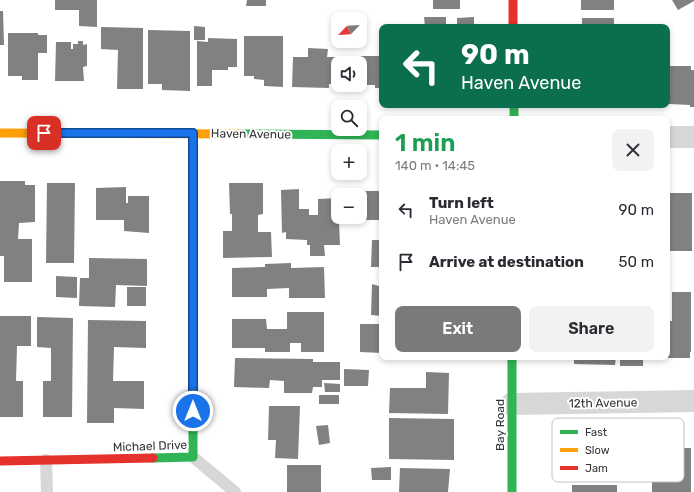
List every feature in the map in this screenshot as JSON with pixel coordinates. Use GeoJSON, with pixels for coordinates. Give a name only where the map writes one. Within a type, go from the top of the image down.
{"type":"FeatureCollection","features":[{"type":"Feature","properties":{"kind":"street"},"geometry":{"type":"LineString","coordinates":[[513,0],[513,24]]}},
{"type":"Feature","properties":{"kind":"street","name":"Haven Avenue"},"geometry":{"type":"LineString","coordinates":[[0,133],[379,135]]}},
{"type":"Feature","properties":{"kind":"street","name":"Michael Drive"},"geometry":{"type":"LineString","coordinates":[[0,461],[193,457],[193,133]]}},
{"type":"Feature","properties":{"kind":"street"},"geometry":{"type":"LineString","coordinates":[[670,137],[694,137]]}},
{"type":"Feature","properties":{"kind":"street","name":"Bay Road"},"geometry":{"type":"LineString","coordinates":[[512,360],[512,492]]}},
{"type":"Feature","properties":{"kind":"street","name":"12th Avenue"},"geometry":{"type":"LineString","coordinates":[[511,404],[694,401]]}},
{"type":"Feature","properties":{"kind":"lane"},"geometry":{"type":"LineString","coordinates":[[193,457],[236,492]]}},
{"type":"Feature","properties":{"kind":"lane"},"geometry":{"type":"LineString","coordinates":[[46,460],[47,492]]}},
{"type":"Feature","properties":{"kind":"building"},"geometry":{"type":"Polygon","coordinates":[[[55,0],[97,0],[97,27],[79,26],[79,10],[55,10],[55,0]]]}},
{"type":"Feature","properties":{"kind":"building"},"geometry":{"type":"Polygon","coordinates":[[[247,0],[266,0],[266,6],[246,6],[247,0]]]}},
{"type":"Feature","properties":{"kind":"building"},"geometry":{"type":"Polygon","coordinates":[[[433,0],[460,0],[460,9],[433,9],[433,0]]]}},
{"type":"Feature","properties":{"kind":"building"},"geometry":{"type":"Polygon","coordinates":[[[581,0],[614,0],[614,10],[581,10],[581,0]]]}},
{"type":"Feature","properties":{"kind":"building"},"geometry":{"type":"Polygon","coordinates":[[[672,0],[694,0],[694,1],[678,10],[672,0]]]}},
{"type":"Feature","properties":{"kind":"building"},"geometry":{"type":"Polygon","coordinates":[[[0,11],[3,11],[4,45],[0,45],[0,11]]]}},
{"type":"Feature","properties":{"kind":"building"},"geometry":{"type":"Polygon","coordinates":[[[424,17],[446,17],[446,24],[425,24],[424,17]]]}},
{"type":"Feature","properties":{"kind":"building"},"geometry":{"type":"Polygon","coordinates":[[[474,17],[474,24],[457,24],[457,18],[474,17]]]}},
{"type":"Feature","properties":{"kind":"building"},"geometry":{"type":"Polygon","coordinates":[[[582,18],[614,18],[614,24],[582,24],[582,18]]]}},
{"type":"Feature","properties":{"kind":"building"},"geometry":{"type":"Polygon","coordinates":[[[194,26],[205,27],[205,40],[194,40],[194,26]]]}},
{"type":"Feature","properties":{"kind":"building"},"geometry":{"type":"Polygon","coordinates":[[[101,27],[143,28],[143,89],[117,89],[118,50],[101,49],[101,27]]]}},
{"type":"Feature","properties":{"kind":"building"},"geometry":{"type":"Polygon","coordinates":[[[148,30],[190,31],[190,91],[162,90],[162,84],[148,84],[148,30]]]}},
{"type":"Feature","properties":{"kind":"building"},"geometry":{"type":"Polygon","coordinates":[[[8,33],[38,33],[38,35],[47,35],[47,53],[38,53],[38,80],[22,80],[22,76],[8,76],[8,33]]]}},
{"type":"Feature","properties":{"kind":"building"},"geometry":{"type":"Polygon","coordinates":[[[244,36],[283,36],[283,87],[264,86],[264,80],[254,79],[254,76],[244,76],[244,36]]]}},
{"type":"Feature","properties":{"kind":"building"},"geometry":{"type":"Polygon","coordinates":[[[208,38],[237,39],[237,67],[228,67],[228,70],[212,70],[212,86],[197,86],[197,41],[208,42],[208,38]]]}},
{"type":"Feature","properties":{"kind":"building"},"geometry":{"type":"Polygon","coordinates":[[[78,41],[83,41],[83,45],[87,44],[87,66],[83,67],[84,81],[55,81],[56,42],[71,42],[71,49],[73,49],[73,44],[78,44],[78,41]]]}},
{"type":"Feature","properties":{"kind":"building"},"geometry":{"type":"Polygon","coordinates":[[[308,48],[328,49],[327,57],[331,57],[331,84],[329,84],[329,88],[292,87],[293,57],[308,57],[308,48]]]}},
{"type":"Feature","properties":{"kind":"building"},"geometry":{"type":"Polygon","coordinates":[[[367,56],[379,56],[379,88],[375,88],[375,85],[367,85],[367,56]]]}},
{"type":"Feature","properties":{"kind":"building"},"geometry":{"type":"Polygon","coordinates":[[[670,66],[691,66],[691,70],[694,70],[694,107],[690,107],[690,105],[670,104],[670,66]]]}},
{"type":"Feature","properties":{"kind":"building"},"geometry":{"type":"Polygon","coordinates":[[[0,181],[25,181],[25,185],[35,185],[35,222],[19,223],[18,239],[32,239],[32,282],[4,282],[4,256],[0,256],[0,181]]]}},
{"type":"Feature","properties":{"kind":"building"},"geometry":{"type":"Polygon","coordinates":[[[47,183],[75,183],[74,263],[46,263],[47,183]]]}},
{"type":"Feature","properties":{"kind":"building"},"geometry":{"type":"Polygon","coordinates":[[[229,183],[263,183],[263,214],[258,215],[258,232],[271,232],[272,257],[223,258],[223,231],[232,231],[229,183]]]}},
{"type":"Feature","properties":{"kind":"building"},"geometry":{"type":"Polygon","coordinates":[[[126,187],[126,203],[128,203],[128,196],[149,196],[149,233],[124,231],[124,220],[96,220],[96,188],[126,187]]]}},
{"type":"Feature","properties":{"kind":"building"},"geometry":{"type":"Polygon","coordinates":[[[299,189],[299,209],[309,209],[309,215],[318,215],[318,199],[331,198],[331,224],[339,224],[340,245],[324,245],[325,256],[310,256],[310,245],[307,245],[307,240],[286,239],[286,232],[282,233],[281,190],[299,189]]]}},
{"type":"Feature","properties":{"kind":"building"},"geometry":{"type":"Polygon","coordinates":[[[367,191],[379,191],[379,220],[367,220],[367,191]]]}},
{"type":"Feature","properties":{"kind":"building"},"geometry":{"type":"Polygon","coordinates":[[[670,193],[692,193],[692,251],[670,251],[670,193]]]}},
{"type":"Feature","properties":{"kind":"building"},"geometry":{"type":"Polygon","coordinates":[[[372,240],[379,240],[379,267],[371,267],[372,240]]]}},
{"type":"Feature","properties":{"kind":"building"},"geometry":{"type":"Polygon","coordinates":[[[89,258],[147,259],[147,286],[116,285],[115,307],[79,306],[80,278],[89,278],[89,258]]]}},
{"type":"Feature","properties":{"kind":"building"},"geometry":{"type":"Polygon","coordinates":[[[291,263],[291,268],[324,267],[325,298],[289,298],[289,288],[267,289],[267,297],[232,297],[232,268],[265,267],[265,264],[291,263]]]}},
{"type":"Feature","properties":{"kind":"building"},"geometry":{"type":"Polygon","coordinates":[[[56,276],[77,277],[77,298],[56,297],[56,276]]]}},
{"type":"Feature","properties":{"kind":"building"},"geometry":{"type":"Polygon","coordinates":[[[372,284],[379,286],[379,316],[371,315],[372,284]]]}},
{"type":"Feature","properties":{"kind":"building"},"geometry":{"type":"Polygon","coordinates":[[[127,287],[146,287],[146,306],[127,306],[127,287]]]}},
{"type":"Feature","properties":{"kind":"building"},"geometry":{"type":"Polygon","coordinates":[[[672,292],[691,292],[690,358],[670,358],[670,321],[672,321],[672,292]]]}},
{"type":"Feature","properties":{"kind":"building"},"geometry":{"type":"Polygon","coordinates":[[[287,312],[324,312],[324,352],[301,352],[301,343],[290,343],[290,352],[265,352],[265,348],[232,348],[232,319],[266,319],[267,329],[287,329],[287,312]]]}},
{"type":"Feature","properties":{"kind":"building"},"geometry":{"type":"Polygon","coordinates":[[[0,316],[31,316],[31,346],[17,346],[16,381],[23,381],[23,417],[0,417],[0,316]]]}},
{"type":"Feature","properties":{"kind":"building"},"geometry":{"type":"Polygon","coordinates":[[[37,317],[73,318],[72,417],[43,417],[43,381],[51,381],[51,348],[37,347],[37,317]]]}},
{"type":"Feature","properties":{"kind":"building"},"geometry":{"type":"Polygon","coordinates":[[[88,320],[146,321],[146,348],[114,347],[113,381],[144,381],[144,409],[114,408],[114,423],[87,423],[88,320]]]}},
{"type":"Feature","properties":{"kind":"building"},"geometry":{"type":"Polygon","coordinates":[[[360,324],[379,324],[379,353],[360,352],[360,324]]]}},
{"type":"Feature","properties":{"kind":"building"},"geometry":{"type":"Polygon","coordinates":[[[235,358],[313,359],[313,362],[340,362],[340,380],[322,380],[322,387],[313,387],[312,393],[284,393],[284,381],[270,380],[269,388],[234,387],[235,358]]]}},
{"type":"Feature","properties":{"kind":"building"},"geometry":{"type":"Polygon","coordinates":[[[574,360],[616,360],[615,365],[574,364],[574,360]]]}},
{"type":"Feature","properties":{"kind":"building"},"geometry":{"type":"Polygon","coordinates":[[[620,360],[643,360],[643,366],[620,366],[620,360]]]}},
{"type":"Feature","properties":{"kind":"building"},"geometry":{"type":"Polygon","coordinates":[[[344,369],[369,370],[368,386],[344,386],[344,369]]]}},
{"type":"Feature","properties":{"kind":"building"},"geometry":{"type":"Polygon","coordinates":[[[426,372],[449,373],[448,414],[389,413],[390,388],[426,388],[426,372]]]}},
{"type":"Feature","properties":{"kind":"building"},"geometry":{"type":"Polygon","coordinates":[[[324,383],[340,384],[340,392],[325,392],[324,383]]]}},
{"type":"Feature","properties":{"kind":"building"},"geometry":{"type":"Polygon","coordinates":[[[319,395],[339,395],[339,404],[319,404],[319,395]]]}},
{"type":"Feature","properties":{"kind":"building"},"geometry":{"type":"Polygon","coordinates":[[[269,406],[300,406],[298,459],[275,458],[276,440],[268,440],[269,406]]]}},
{"type":"Feature","properties":{"kind":"building"},"geometry":{"type":"Polygon","coordinates":[[[389,418],[454,419],[454,460],[389,459],[389,418]]]}},
{"type":"Feature","properties":{"kind":"building"},"geometry":{"type":"Polygon","coordinates":[[[328,425],[330,443],[319,445],[316,426],[328,425]]]}},
{"type":"Feature","properties":{"kind":"building"},"geometry":{"type":"Polygon","coordinates":[[[684,448],[691,448],[691,492],[652,492],[652,482],[684,482],[684,448]]]}},
{"type":"Feature","properties":{"kind":"building"},"geometry":{"type":"Polygon","coordinates":[[[287,465],[321,465],[321,492],[287,492],[287,465]]]}},
{"type":"Feature","properties":{"kind":"building"},"geometry":{"type":"Polygon","coordinates":[[[391,467],[391,480],[372,480],[371,468],[391,467]]]}},
{"type":"Feature","properties":{"kind":"building"},"geometry":{"type":"Polygon","coordinates":[[[400,468],[450,469],[448,492],[399,492],[400,468]]]}},
{"type":"Feature","properties":{"kind":"building"},"geometry":{"type":"Polygon","coordinates":[[[572,485],[617,485],[617,492],[572,492],[572,485]]]}},
{"type":"Feature","properties":{"kind":"traffic: fast"},"geometry":{"type":"LineString","coordinates":[[514,108],[514,116]]}},
{"type":"Feature","properties":{"kind":"traffic: fast"},"geometry":{"type":"LineString","coordinates":[[153,458],[193,457],[193,133]]}},
{"type":"Feature","properties":{"kind":"traffic: fast"},"geometry":{"type":"LineString","coordinates":[[240,134],[379,135]]}},
{"type":"Feature","properties":{"kind":"traffic: fast"},"geometry":{"type":"LineString","coordinates":[[512,360],[512,492]]}},
{"type":"Feature","properties":{"kind":"traffic: slow"},"geometry":{"type":"LineString","coordinates":[[0,133],[240,134]]}},
{"type":"Feature","properties":{"kind":"traffic: jam"},"geometry":{"type":"LineString","coordinates":[[513,0],[513,24]]}},
{"type":"Feature","properties":{"kind":"traffic: jam"},"geometry":{"type":"LineString","coordinates":[[0,461],[153,458]]}},
{"type":"Feature","properties":{"kind":"route"},"geometry":{"type":"LineString","coordinates":[[44,133],[193,133],[193,411]]}}]}
